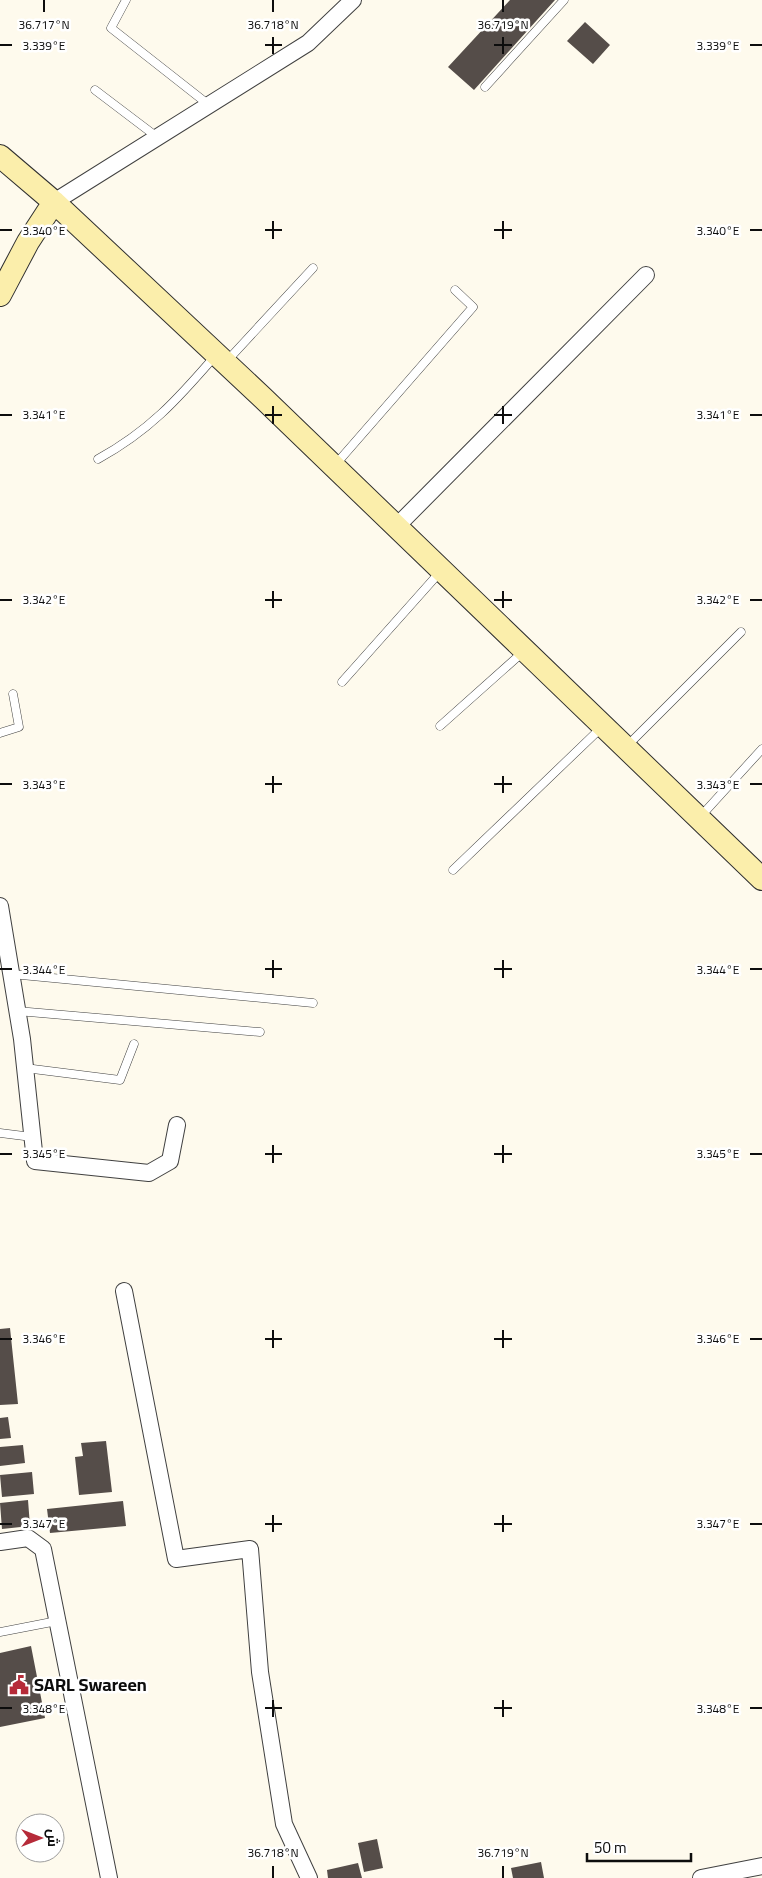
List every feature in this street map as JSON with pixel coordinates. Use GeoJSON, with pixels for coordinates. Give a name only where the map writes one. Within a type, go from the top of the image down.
{"type":"FeatureCollection","features":[{"type":"Feature","properties":{"kind":"street"},"geometry":{"type":"LineString","coordinates":[[0,295],[28,242],[54,202],[308,43],[349,1]]}},
{"type":"Feature","properties":{"kind":"street"},"geometry":{"type":"LineString","coordinates":[[0,156],[54,202],[221,358],[762,879]]}},
{"type":"Feature","properties":{"kind":"street"},"geometry":{"type":"LineString","coordinates":[[396,527],[646,275]]}},
{"type":"Feature","properties":{"kind":"street"},"geometry":{"type":"LineString","coordinates":[[0,906],[2,931],[11,974],[25,1068],[35,1161],[149,1173],[170,1161],[177,1125]]}},
{"type":"Feature","properties":{"kind":"street"},"geometry":{"type":"LineString","coordinates":[[124,1292],[176,1559],[250,1549],[260,1672],[284,1824],[309,1878]]}},
{"type":"Feature","properties":{"kind":"street"},"geometry":{"type":"LineString","coordinates":[[0,1542],[28,1538],[43,1549],[109,1878]]}},
{"type":"Feature","properties":{"kind":"street"},"geometry":{"type":"LineString","coordinates":[[701,1878],[762,1866]]}},
{"type":"Feature","properties":{"kind":"lane"},"geometry":{"type":"LineString","coordinates":[[126,0],[111,28],[209,105]]}},
{"type":"Feature","properties":{"kind":"lane"},"geometry":{"type":"LineString","coordinates":[[485,87],[564,0]]}},
{"type":"Feature","properties":{"kind":"lane"},"geometry":{"type":"LineString","coordinates":[[94,90],[157,137]]}},
{"type":"Feature","properties":{"kind":"lane"},"geometry":{"type":"LineString","coordinates":[[98,460],[124,445],[171,407],[313,268]]}},
{"type":"Feature","properties":{"kind":"lane"},"geometry":{"type":"LineString","coordinates":[[334,467],[473,308],[455,290]]}},
{"type":"Feature","properties":{"kind":"lane"},"geometry":{"type":"LineString","coordinates":[[342,682],[441,570]]}},
{"type":"Feature","properties":{"kind":"lane"},"geometry":{"type":"LineString","coordinates":[[626,747],[742,632]]}},
{"type":"Feature","properties":{"kind":"lane"},"geometry":{"type":"LineString","coordinates":[[440,726],[524,650]]}},
{"type":"Feature","properties":{"kind":"lane"},"geometry":{"type":"LineString","coordinates":[[0,733],[18,727],[13,694]]}},
{"type":"Feature","properties":{"kind":"lane"},"geometry":{"type":"LineString","coordinates":[[453,870],[604,726]]}},
{"type":"Feature","properties":{"kind":"lane"},"geometry":{"type":"LineString","coordinates":[[700,818],[762,749]]}},
{"type":"Feature","properties":{"kind":"lane"},"geometry":{"type":"LineString","coordinates":[[11,974],[313,1002]]}},
{"type":"Feature","properties":{"kind":"lane"},"geometry":{"type":"LineString","coordinates":[[17,1011],[260,1032]]}},
{"type":"Feature","properties":{"kind":"lane"},"geometry":{"type":"LineString","coordinates":[[25,1068],[120,1080],[134,1044]]}},
{"type":"Feature","properties":{"kind":"lane"},"geometry":{"type":"LineString","coordinates":[[0,1133],[32,1137]]}},
{"type":"Feature","properties":{"kind":"lane"},"geometry":{"type":"LineString","coordinates":[[0,1632],[57,1620]]}},
{"type":"Feature","properties":{"kind":"building"},"geometry":{"type":"Polygon","coordinates":[[[510,0],[555,0],[474,90],[448,67],[510,0]]]}},
{"type":"Feature","properties":{"kind":"building"},"geometry":{"type":"Polygon","coordinates":[[[585,22],[610,45],[593,64],[567,41],[585,22]]]}},
{"type":"Feature","properties":{"kind":"building"},"geometry":{"type":"Polygon","coordinates":[[[10,1328],[18,1404],[0,1405],[0,1329],[10,1328]]]}},
{"type":"Feature","properties":{"kind":"building"},"geometry":{"type":"Polygon","coordinates":[[[8,1417],[11,1438],[0,1439],[0,1418],[8,1417]]]}},
{"type":"Feature","properties":{"kind":"building"},"geometry":{"type":"Polygon","coordinates":[[[106,1441],[112,1492],[79,1495],[75,1457],[83,1456],[81,1443],[106,1441]]]}},
{"type":"Feature","properties":{"kind":"building"},"geometry":{"type":"Polygon","coordinates":[[[23,1445],[25,1463],[0,1466],[0,1447],[23,1445]]]}},
{"type":"Feature","properties":{"kind":"building"},"geometry":{"type":"Polygon","coordinates":[[[32,1472],[34,1494],[2,1497],[0,1475],[32,1472]]]}},
{"type":"Feature","properties":{"kind":"building"},"geometry":{"type":"Polygon","coordinates":[[[28,1500],[30,1526],[2,1529],[0,1503],[28,1500]]]}},
{"type":"Feature","properties":{"kind":"building"},"geometry":{"type":"Polygon","coordinates":[[[123,1501],[126,1526],[50,1533],[47,1509],[123,1501]]]}},
{"type":"Feature","properties":{"kind":"building","name":"SARL Swareen"},"geometry":{"type":"Polygon","coordinates":[[[31,1646],[45,1718],[0,1727],[0,1653],[31,1646]]]}},
{"type":"Feature","properties":{"kind":"building"},"geometry":{"type":"Polygon","coordinates":[[[377,1839],[383,1868],[364,1872],[358,1843],[377,1839]]]}},
{"type":"Feature","properties":{"kind":"building"},"geometry":{"type":"Polygon","coordinates":[[[541,1862],[544,1878],[513,1878],[511,1868],[541,1862]]]}},
{"type":"Feature","properties":{"kind":"building"},"geometry":{"type":"Polygon","coordinates":[[[358,1863],[362,1878],[328,1878],[327,1870],[358,1863]]]}},
{"type":"Feature","properties":{"kind":"place","name":"SARL Swareen"},"geometry":{"type":"Point","coordinates":[19,1685]}}]}
